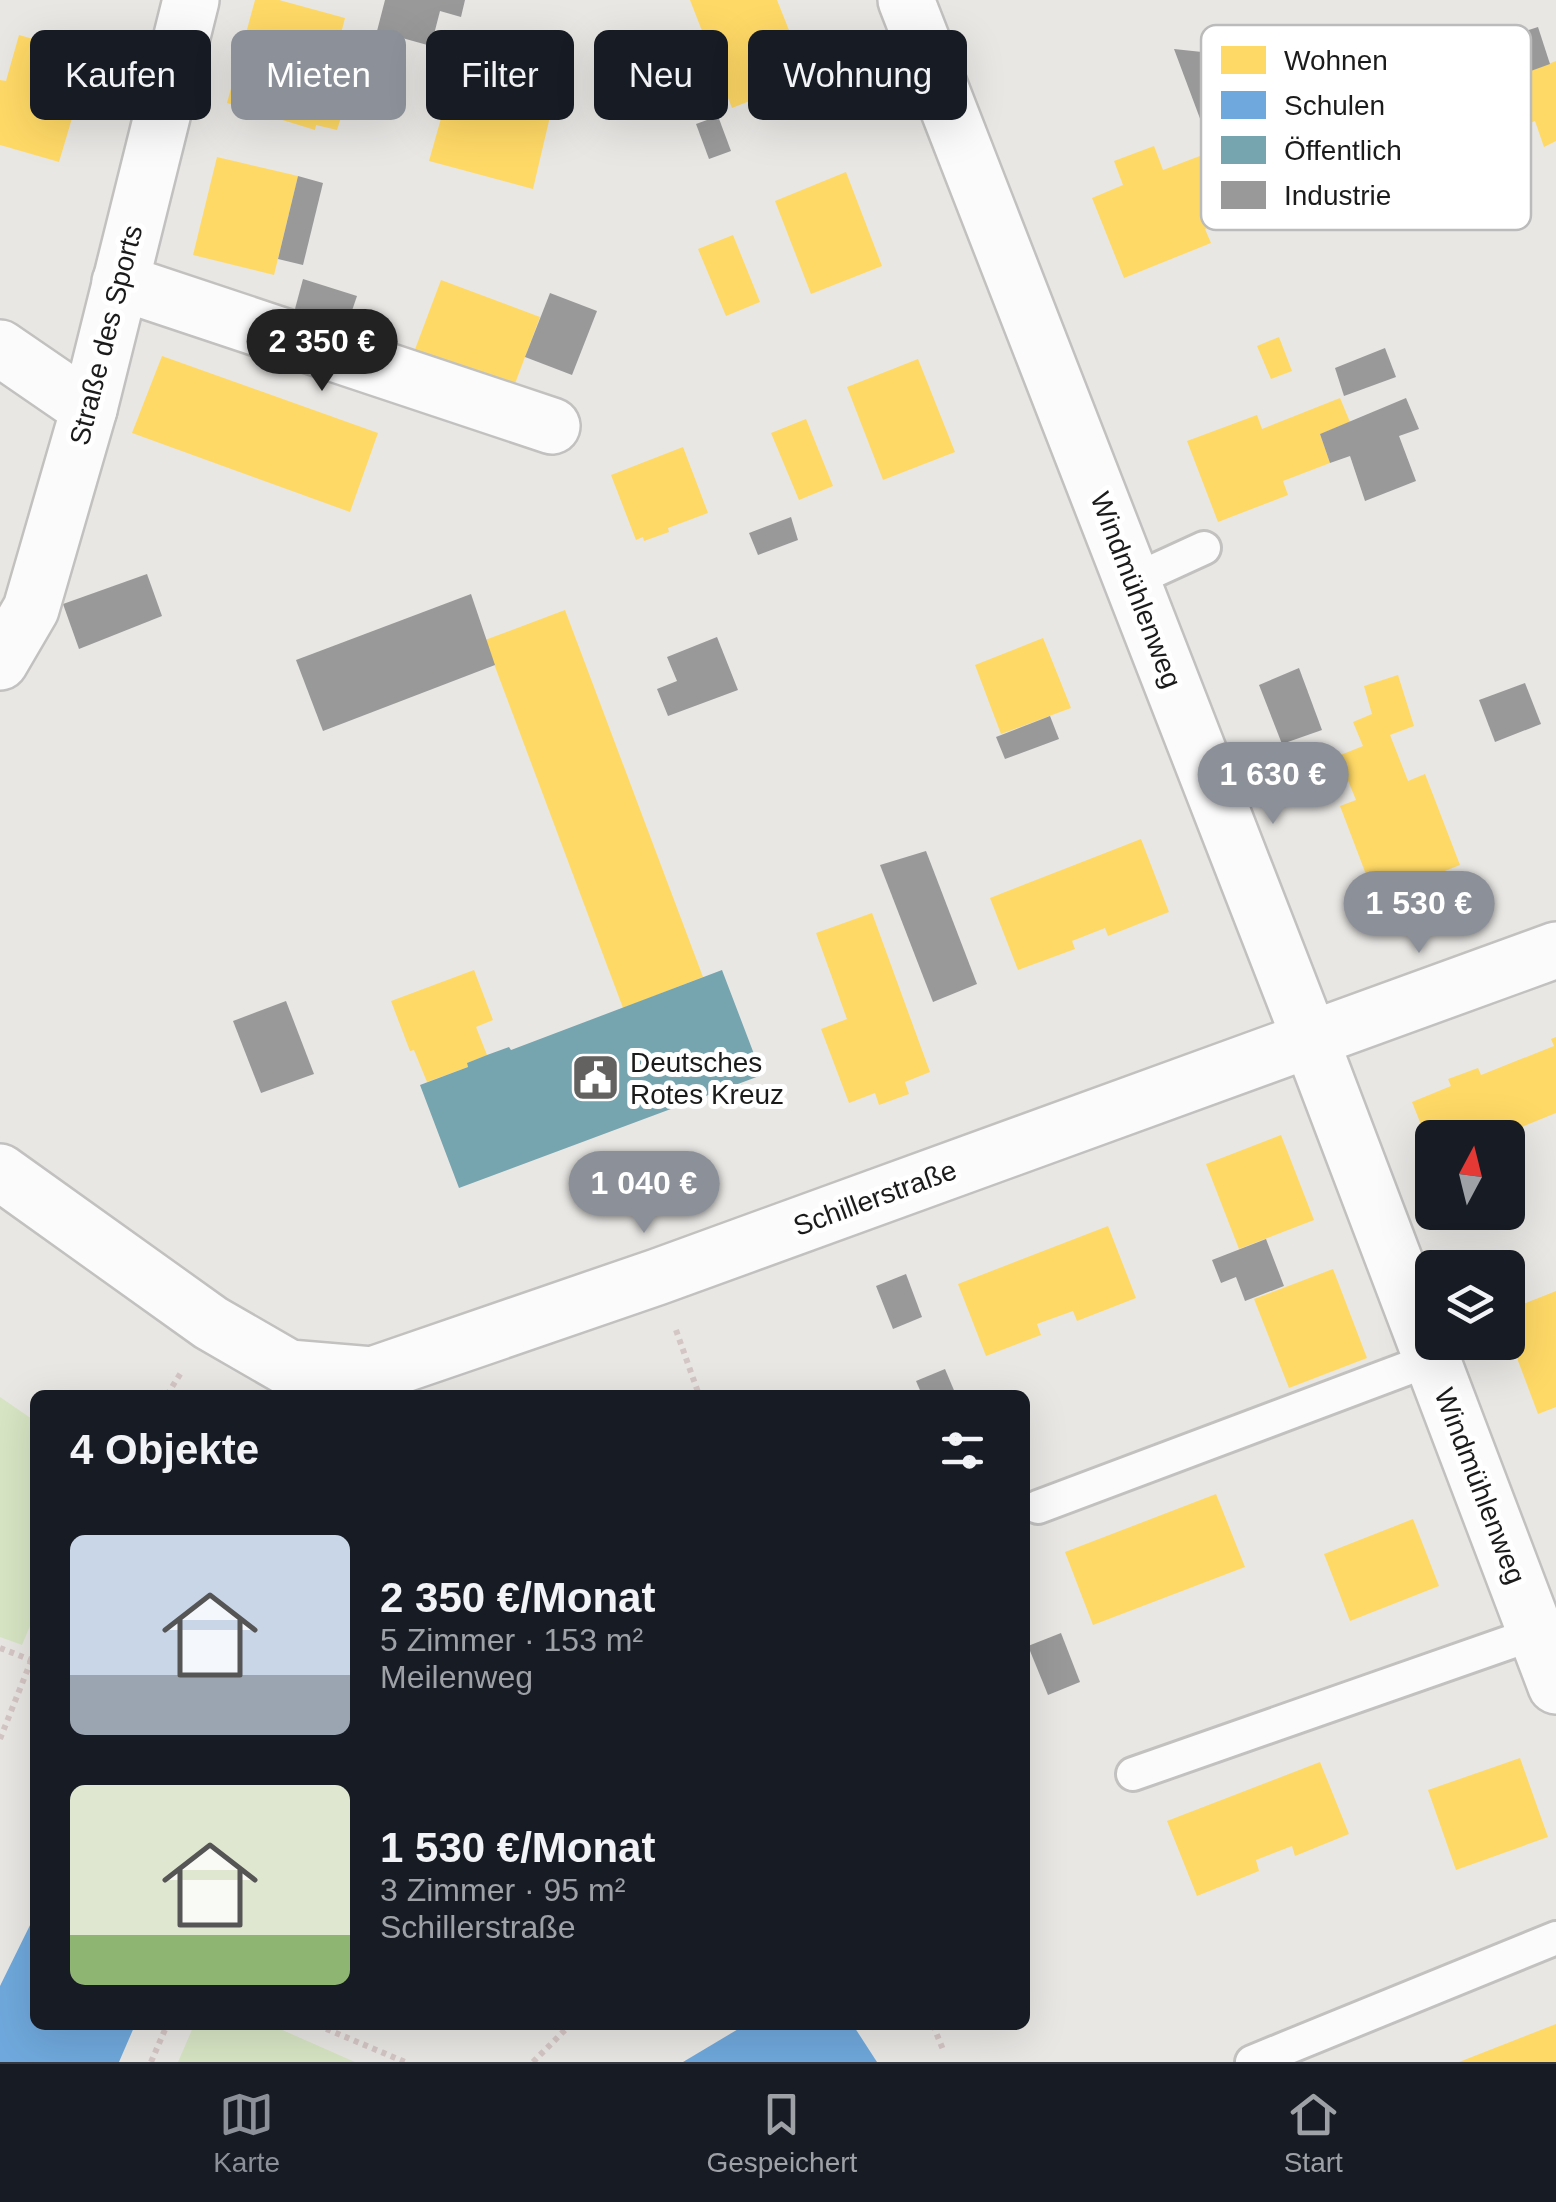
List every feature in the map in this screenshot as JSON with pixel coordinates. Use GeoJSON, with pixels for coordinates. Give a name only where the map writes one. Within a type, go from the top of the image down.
{"type":"FeatureCollection","features":[{"type":"Feature","properties":{"kind":"street","name":"Windmühlenweg"},"geometry":{"type":"LineString","coordinates":[[906,0],[1415,1314]]}},
{"type":"Feature","properties":{"kind":"street","name":"Straße des Sports"},"geometry":{"type":"LineString","coordinates":[[0,662],[31,609],[89,409],[120,282],[178,3]]}},
{"type":"Feature","properties":{"kind":"street"},"geometry":{"type":"LineString","coordinates":[[120,282],[552,426]]}},
{"type":"Feature","properties":{"kind":"street"},"geometry":{"type":"LineString","coordinates":[[0,348],[89,409]]}},
{"type":"Feature","properties":{"kind":"street","name":"Schillerstraße"},"geometry":{"type":"LineString","coordinates":[[0,1172],[211,1324],[289,1368],[372,1375],[657,1277],[1556,950]]}},
{"type":"Feature","properties":{"kind":"street","name":"Windmühlenweg"},"geometry":{"type":"LineString","coordinates":[[1432,1360],[1556,1686]]}},
{"type":"Feature","properties":{"kind":"lane"},"geometry":{"type":"LineString","coordinates":[[1132,580],[1204,548]]}},
{"type":"Feature","properties":{"kind":"lane"},"geometry":{"type":"LineString","coordinates":[[1038,1507],[1429,1360]]}},
{"type":"Feature","properties":{"kind":"lane"},"geometry":{"type":"LineString","coordinates":[[1133,1774],[1536,1633]]}},
{"type":"Feature","properties":{"kind":"lane"},"geometry":{"type":"LineString","coordinates":[[1252,2062],[1556,1938]]}},
{"type":"Feature","properties":{"kind":"path"},"geometry":{"type":"LineString","coordinates":[[657,1277],[696,1390]]}},
{"type":"Feature","properties":{"kind":"path"},"geometry":{"type":"LineString","coordinates":[[0,1648],[30,1660],[0,1739]]}},
{"type":"Feature","properties":{"kind":"path"},"geometry":{"type":"LineString","coordinates":[[151,2062],[165,2030]]}},
{"type":"Feature","properties":{"kind":"path"},"geometry":{"type":"LineString","coordinates":[[329,2030],[404,2062]]}},
{"type":"Feature","properties":{"kind":"path"},"geometry":{"type":"LineString","coordinates":[[533,2062],[565,2030]]}},
{"type":"Feature","properties":{"kind":"path"},"geometry":{"type":"LineString","coordinates":[[936,2030],[944,2052]]}},
{"type":"Feature","properties":{"kind":"green space"},"geometry":{"type":"Polygon","coordinates":[[[0,1397],[30,1418],[30,1626],[22,1645],[0,1637],[0,1397]]]}},
{"type":"Feature","properties":{"kind":"green space"},"geometry":{"type":"Polygon","coordinates":[[[192,2030],[282,2030],[355,2062],[178,2062],[192,2030]]]}},
{"type":"Feature","properties":{"kind":"building: Wohnen"},"geometry":{"type":"Polygon","coordinates":[[[255,0],[279,0],[345,18],[342,30],[247,30],[255,0]]]}},
{"type":"Feature","properties":{"kind":"building: Wohnen"},"geometry":{"type":"Polygon","coordinates":[[[690,0],[777,0],[789,30],[748,30],[748,102],[732,108],[728,98],[728,30],[702,30],[690,0]]]}},
{"type":"Feature","properties":{"kind":"building: Wohnen"},"geometry":{"type":"Polygon","coordinates":[[[19,35],[30,38],[30,120],[71,120],[59,162],[0,145],[0,80],[6,81],[19,35]]]}},
{"type":"Feature","properties":{"kind":"building: Wohnen"},"geometry":{"type":"Polygon","coordinates":[[[1556,61],[1556,141],[1544,147],[1535,121],[1531,123],[1531,70],[1556,61]]]}},
{"type":"Feature","properties":{"kind":"building: Wohnen"},"geometry":{"type":"Polygon","coordinates":[[[282,120],[340,120],[337,130],[316,125],[315,130],[282,120]]]}},
{"type":"Feature","properties":{"kind":"building: Wohnen"},"geometry":{"type":"Polygon","coordinates":[[[440,120],[549,120],[533,189],[429,161],[440,120]]]}},
{"type":"Feature","properties":{"kind":"building: Wohnen"},"geometry":{"type":"Polygon","coordinates":[[[1154,146],[1163,170],[1201,156],[1201,230],[1205,230],[1211,243],[1124,278],[1092,198],[1123,185],[1114,161],[1154,146]]]}},
{"type":"Feature","properties":{"kind":"building: Wohnen"},"geometry":{"type":"Polygon","coordinates":[[[217,157],[298,176],[274,275],[193,255],[217,157]]]}},
{"type":"Feature","properties":{"kind":"building: Wohnen"},"geometry":{"type":"Polygon","coordinates":[[[846,172],[882,266],[811,294],[775,201],[846,172]]]}},
{"type":"Feature","properties":{"kind":"building: Wohnen"},"geometry":{"type":"Polygon","coordinates":[[[733,235],[760,302],[726,316],[698,249],[733,235]]]}},
{"type":"Feature","properties":{"kind":"building: Wohnen"},"geometry":{"type":"Polygon","coordinates":[[[441,280],[540,317],[513,389],[414,352],[441,280]]]}},
{"type":"Feature","properties":{"kind":"building: Wohnen"},"geometry":{"type":"Polygon","coordinates":[[[1279,337],[1292,371],[1271,379],[1257,346],[1279,337]]]}},
{"type":"Feature","properties":{"kind":"building: Wohnen"},"geometry":{"type":"Polygon","coordinates":[[[162,356],[378,433],[350,512],[132,433],[162,356]]]}},
{"type":"Feature","properties":{"kind":"building: Wohnen"},"geometry":{"type":"Polygon","coordinates":[[[918,359],[955,452],[883,480],[847,387],[918,359]]]}},
{"type":"Feature","properties":{"kind":"building: Wohnen"},"geometry":{"type":"Polygon","coordinates":[[[1340,398],[1350,422],[1320,434],[1330,463],[1283,481],[1288,495],[1218,522],[1187,441],[1257,415],[1262,429],[1340,398]]]}},
{"type":"Feature","properties":{"kind":"building: Wohnen"},"geometry":{"type":"Polygon","coordinates":[[[806,419],[833,486],[799,500],[771,433],[806,419]]]}},
{"type":"Feature","properties":{"kind":"building: Wohnen"},"geometry":{"type":"Polygon","coordinates":[[[683,447],[708,513],[668,528],[669,532],[636,540],[611,475],[683,447]]]}},
{"type":"Feature","properties":{"kind":"building: Wohnen"},"geometry":{"type":"Polygon","coordinates":[[[565,610],[703,977],[623,1008],[485,640],[565,610]]]}},
{"type":"Feature","properties":{"kind":"building: Wohnen"},"geometry":{"type":"Polygon","coordinates":[[[1043,638],[1071,708],[1001,734],[975,665],[1043,638]]]}},
{"type":"Feature","properties":{"kind":"building: Wohnen"},"geometry":{"type":"Polygon","coordinates":[[[1398,675],[1414,726],[1390,735],[1408,781],[1425,774],[1460,865],[1375,898],[1340,806],[1356,800],[1338,756],[1363,746],[1353,722],[1372,714],[1364,686],[1398,675]]]}},
{"type":"Feature","properties":{"kind":"building: Wohnen"},"geometry":{"type":"Polygon","coordinates":[[[1141,839],[1169,912],[1108,936],[1105,928],[1072,941],[1075,949],[1018,970],[990,898],[1141,839]]]}},
{"type":"Feature","properties":{"kind":"building: Wohnen"},"geometry":{"type":"Polygon","coordinates":[[[872,913],[930,1072],[905,1082],[909,1094],[879,1105],[875,1093],[849,1103],[821,1029],[847,1019],[816,933],[872,913]]]}},
{"type":"Feature","properties":{"kind":"building: Wohnen"},"geometry":{"type":"Polygon","coordinates":[[[474,970],[493,1020],[476,1027],[487,1055],[467,1063],[468,1067],[427,1082],[391,1001],[474,970]]]}},
{"type":"Feature","properties":{"kind":"building: Wohnen"},"geometry":{"type":"Polygon","coordinates":[[[1556,1037],[1556,1113],[1525,1126],[1525,1120],[1419,1120],[1412,1102],[1451,1086],[1448,1079],[1478,1068],[1481,1075],[1554,1046],[1551,1039],[1556,1037]]]}},
{"type":"Feature","properties":{"kind":"building: Wohnen"},"geometry":{"type":"Polygon","coordinates":[[[1281,1135],[1314,1220],[1239,1249],[1206,1164],[1281,1135]]]}},
{"type":"Feature","properties":{"kind":"building: Wohnen"},"geometry":{"type":"Polygon","coordinates":[[[1108,1226],[1136,1298],[1077,1321],[1073,1311],[1037,1324],[1041,1335],[986,1356],[958,1284],[1108,1226]]]}},
{"type":"Feature","properties":{"kind":"building: Wohnen"},"geometry":{"type":"Polygon","coordinates":[[[1333,1269],[1367,1358],[1289,1388],[1254,1299],[1333,1269]]]}},
{"type":"Feature","properties":{"kind":"building: Wohnen"},"geometry":{"type":"Polygon","coordinates":[[[1556,1291],[1556,1407],[1538,1414],[1518,1360],[1525,1360],[1525,1303],[1556,1291]]]}},
{"type":"Feature","properties":{"kind":"building: Wohnen"},"geometry":{"type":"Polygon","coordinates":[[[1216,1494],[1245,1567],[1093,1625],[1065,1552],[1216,1494]]]}},
{"type":"Feature","properties":{"kind":"building: Wohnen"},"geometry":{"type":"Polygon","coordinates":[[[1413,1519],[1439,1586],[1350,1621],[1324,1554],[1413,1519]]]}},
{"type":"Feature","properties":{"kind":"building: Wohnen"},"geometry":{"type":"Polygon","coordinates":[[[1520,1758],[1548,1837],[1456,1870],[1428,1790],[1520,1758]]]}},
{"type":"Feature","properties":{"kind":"building: Wohnen"},"geometry":{"type":"Polygon","coordinates":[[[1320,1762],[1349,1834],[1295,1856],[1292,1846],[1256,1860],[1259,1871],[1197,1896],[1167,1821],[1320,1762]]]}},
{"type":"Feature","properties":{"kind":"building: Wohnen"},"geometry":{"type":"Polygon","coordinates":[[[1556,2024],[1556,2062],[1459,2062],[1556,2024]]]}},
{"type":"Feature","properties":{"kind":"building: Schulen"},"geometry":{"type":"Polygon","coordinates":[[[30,1925],[30,2030],[133,2030],[119,2062],[0,2062],[0,1986],[30,1925]]]}},
{"type":"Feature","properties":{"kind":"building: Schulen"},"geometry":{"type":"Polygon","coordinates":[[[737,2030],[856,2030],[877,2062],[683,2062],[737,2030]]]}},
{"type":"Feature","properties":{"kind":"building: Öffentlich","name":"Deutsches Rotes Kreuz"},"geometry":{"type":"Polygon","coordinates":[[[722,970],[762,1075],[459,1188],[420,1085],[468,1067],[467,1063],[487,1055],[509,1047],[511,1050],[722,970]]]}},
{"type":"Feature","properties":{"kind":"building: Industrie"},"geometry":{"type":"Polygon","coordinates":[[[385,0],[465,0],[461,17],[440,11],[435,30],[426,30],[426,45],[406,39],[406,30],[377,30],[385,0]]]}},
{"type":"Feature","properties":{"kind":"building: Industrie"},"geometry":{"type":"Polygon","coordinates":[[[1538,27],[1550,64],[1531,71],[1531,29],[1538,27]]]}},
{"type":"Feature","properties":{"kind":"building: Industrie"},"geometry":{"type":"Polygon","coordinates":[[[1174,49],[1201,52],[1201,121],[1174,49]]]}},
{"type":"Feature","properties":{"kind":"building: Industrie"},"geometry":{"type":"Polygon","coordinates":[[[719,120],[731,151],[709,159],[696,124],[719,120]]]}},
{"type":"Feature","properties":{"kind":"building: Industrie"},"geometry":{"type":"Polygon","coordinates":[[[298,176],[323,183],[303,265],[278,259],[298,176]]]}},
{"type":"Feature","properties":{"kind":"building: Industrie"},"geometry":{"type":"Polygon","coordinates":[[[303,279],[357,296],[344,334],[292,320],[303,279]]]}},
{"type":"Feature","properties":{"kind":"building: Industrie"},"geometry":{"type":"Polygon","coordinates":[[[550,293],[597,311],[572,375],[525,357],[550,293]]]}},
{"type":"Feature","properties":{"kind":"building: Industrie"},"geometry":{"type":"Polygon","coordinates":[[[1385,348],[1396,377],[1344,396],[1335,368],[1385,348]]]}},
{"type":"Feature","properties":{"kind":"building: Industrie"},"geometry":{"type":"Polygon","coordinates":[[[1406,398],[1419,429],[1399,436],[1416,481],[1365,501],[1350,456],[1330,463],[1320,434],[1406,398]]]}},
{"type":"Feature","properties":{"kind":"building: Industrie"},"geometry":{"type":"Polygon","coordinates":[[[791,517],[798,540],[758,555],[749,533],[791,517]]]}},
{"type":"Feature","properties":{"kind":"building: Industrie"},"geometry":{"type":"Polygon","coordinates":[[[147,574],[162,616],[79,649],[63,604],[147,574]]]}},
{"type":"Feature","properties":{"kind":"building: Industrie"},"geometry":{"type":"Polygon","coordinates":[[[471,594],[495,665],[323,731],[296,660],[471,594]]]}},
{"type":"Feature","properties":{"kind":"building: Industrie"},"geometry":{"type":"Polygon","coordinates":[[[717,637],[738,690],[668,716],[657,689],[677,681],[667,657],[717,637]]]}},
{"type":"Feature","properties":{"kind":"building: Industrie"},"geometry":{"type":"Polygon","coordinates":[[[1299,668],[1322,730],[1282,744],[1259,685],[1299,668]]]}},
{"type":"Feature","properties":{"kind":"building: Industrie"},"geometry":{"type":"Polygon","coordinates":[[[1525,683],[1541,724],[1495,742],[1479,700],[1525,683]]]}},
{"type":"Feature","properties":{"kind":"building: Industrie"},"geometry":{"type":"Polygon","coordinates":[[[1050,716],[1059,739],[1005,759],[996,737],[1050,716]]]}},
{"type":"Feature","properties":{"kind":"building: Industrie"},"geometry":{"type":"Polygon","coordinates":[[[926,851],[977,984],[933,1002],[880,865],[926,851]]]}},
{"type":"Feature","properties":{"kind":"building: Industrie"},"geometry":{"type":"Polygon","coordinates":[[[286,1001],[314,1074],[261,1093],[233,1021],[286,1001]]]}},
{"type":"Feature","properties":{"kind":"building: Industrie"},"geometry":{"type":"Polygon","coordinates":[[[1266,1239],[1284,1286],[1245,1301],[1236,1277],[1221,1283],[1212,1260],[1266,1239]]]}},
{"type":"Feature","properties":{"kind":"building: Industrie"},"geometry":{"type":"Polygon","coordinates":[[[906,1274],[922,1317],[893,1329],[876,1286],[906,1274]]]}},
{"type":"Feature","properties":{"kind":"building: Industrie"},"geometry":{"type":"Polygon","coordinates":[[[945,1369],[954,1390],[920,1390],[916,1381],[945,1369]]]}},
{"type":"Feature","properties":{"kind":"building: Industrie"},"geometry":{"type":"Polygon","coordinates":[[[1061,1633],[1080,1682],[1048,1695],[1030,1645],[1061,1633]]]}},
{"type":"Feature","properties":{"kind":"place","name":"Deutsches Rotes Kreuz"},"geometry":{"type":"Point","coordinates":[595,1078]}}]}
